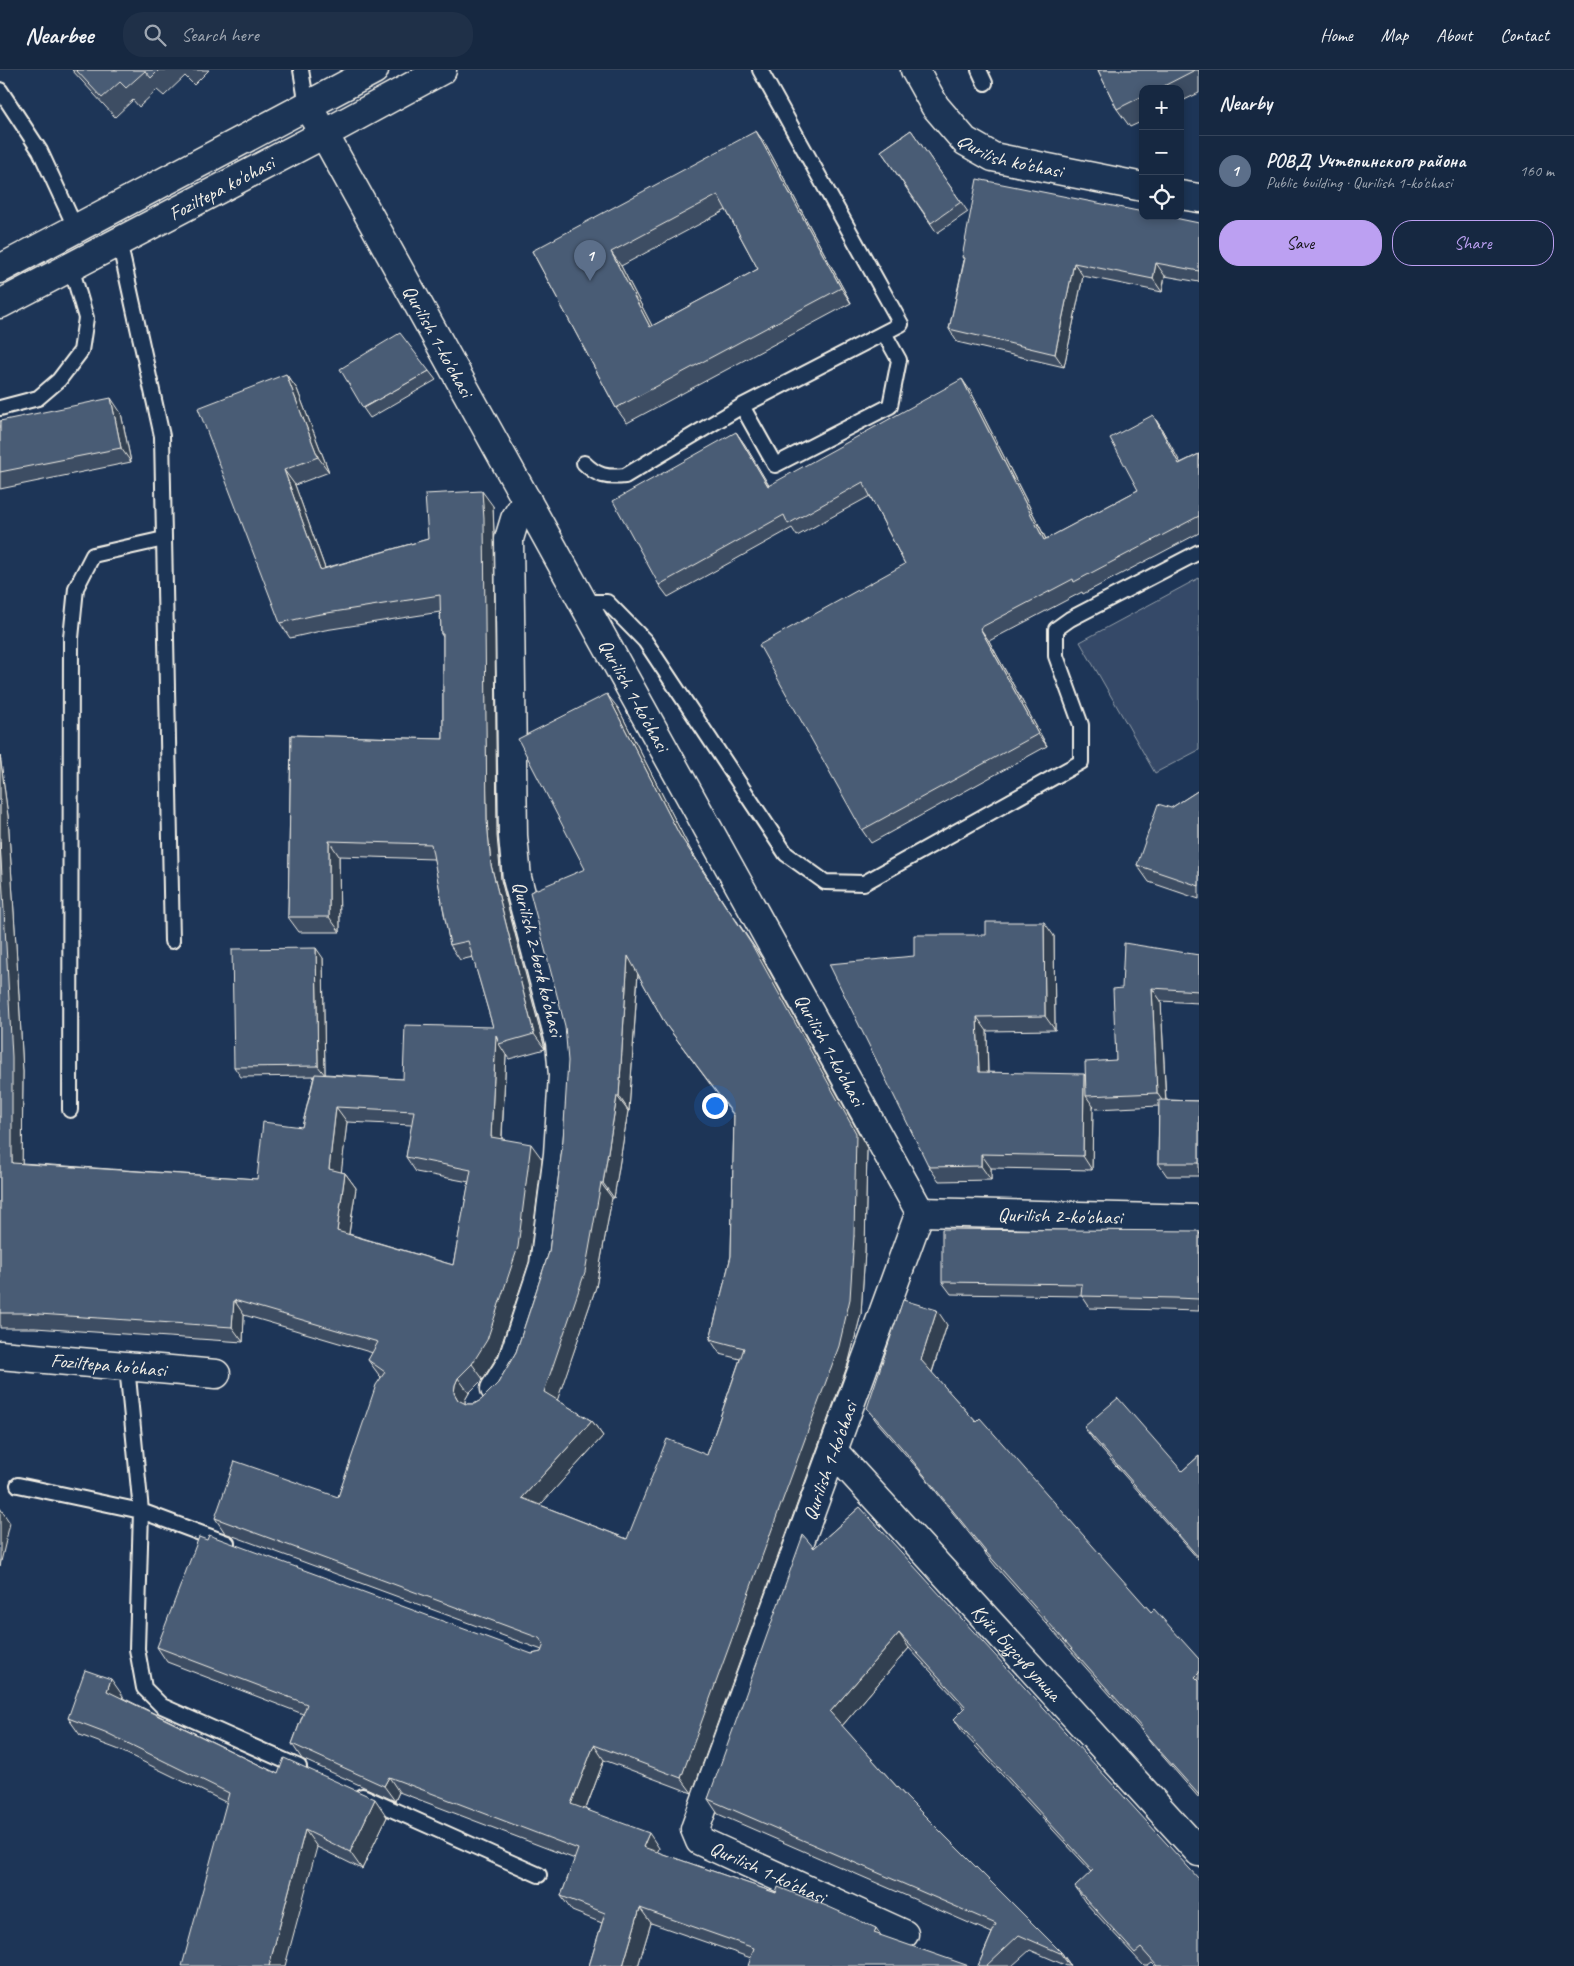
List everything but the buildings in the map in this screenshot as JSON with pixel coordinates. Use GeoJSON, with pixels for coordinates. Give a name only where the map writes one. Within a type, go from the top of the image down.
{"type":"FeatureCollection","features":[{"type":"Feature","properties":{"kind":"street","name":"Foziltepa ko'chasi"},"geometry":{"type":"LineString","coordinates":[[0,269],[374,70]]}},
{"type":"Feature","properties":{"kind":"street","name":"Foziltepa ko'chasi"},"geometry":{"type":"LineString","coordinates":[[0,304],[442,70]]}},
{"type":"Feature","properties":{"kind":"street","name":"Qurilish ko'chasi"},"geometry":{"type":"LineString","coordinates":[[915,70],[935,106],[965,141],[993,157],[1139,186]]}},
{"type":"Feature","properties":{"kind":"street","name":"Qurilish 1-ko'chasi"},"geometry":{"type":"LineString","coordinates":[[307,106],[584,602],[920,1212],[695,1829],[700,1841],[904,1934]]}},
{"type":"Feature","properties":{"kind":"street"},"geometry":{"type":"LineString","coordinates":[[1184,196],[1199,198]]}},
{"type":"Feature","properties":{"kind":"street","name":"Qurilish 2-berk ko'chasi"},"geometry":{"type":"LineString","coordinates":[[480,1404],[495,1389],[512,1362],[544,1265],[558,1154],[563,1074],[560,1042],[517,878],[513,836],[508,538],[527,500]]}},
{"type":"Feature","properties":{"kind":"street","name":"Qurilish 2-ko'chasi"},"geometry":{"type":"LineString","coordinates":[[920,1212],[1199,1219]]}},
{"type":"Feature","properties":{"kind":"street","name":"Foziltepa ko'chasi"},"geometry":{"type":"LineString","coordinates":[[0,1354],[216,1374]]}},
{"type":"Feature","properties":{"kind":"street","name":"Куйи Бузсув улица"},"geometry":{"type":"LineString","coordinates":[[834,1452],[1199,1852]]}},
{"type":"Feature","properties":{"kind":"lane"},"geometry":{"type":"LineString","coordinates":[[301,70],[307,106]]}},
{"type":"Feature","properties":{"kind":"lane"},"geometry":{"type":"LineString","coordinates":[[584,462],[592,471],[601,476],[613,478],[625,476],[742,406],[901,324],[760,70]]}},
{"type":"Feature","properties":{"kind":"lane"},"geometry":{"type":"LineString","coordinates":[[979,70],[985,84]]}},
{"type":"Feature","properties":{"kind":"lane"},"geometry":{"type":"LineString","coordinates":[[0,90],[40,151],[76,229]]}},
{"type":"Feature","properties":{"kind":"lane"},"geometry":{"type":"LineString","coordinates":[[119,241],[162,436],[172,941]]}},
{"type":"Feature","properties":{"kind":"lane"},"geometry":{"type":"LineString","coordinates":[[0,408],[38,398],[59,380],[81,351],[86,318],[72,266]]}},
{"type":"Feature","properties":{"kind":"lane"},"geometry":{"type":"LineString","coordinates":[[742,406],[775,466],[890,406],[899,360],[884,333]]}},
{"type":"Feature","properties":{"kind":"lane"},"geometry":{"type":"LineString","coordinates":[[70,1110],[72,638],[76,588],[93,555],[164,539]]}},
{"type":"Feature","properties":{"kind":"lane"},"geometry":{"type":"LineString","coordinates":[[584,602],[607,602],[645,641],[786,854],[825,882],[864,884],[1081,762],[1082,725],[1056,656],[1056,629],[1070,618],[1199,552]]}},
{"type":"Feature","properties":{"kind":"lane"},"geometry":{"type":"LineString","coordinates":[[126,1366],[141,1511],[137,1649],[144,1688],[162,1706],[314,1774]]}},
{"type":"Feature","properties":{"kind":"lane"},"geometry":{"type":"LineString","coordinates":[[18,1485],[141,1511],[242,1548]]}},
{"type":"Feature","properties":{"kind":"lane"},"geometry":{"type":"LineString","coordinates":[[350,1790],[539,1875]]}},
{"type":"Feature","properties":{"kind":"shaded area"},"geometry":{"type":"Polygon","coordinates":[[[1199,578],[1199,750],[1155,773],[1080,642],[1199,578]]]}},
{"type":"Feature","properties":{"kind":"place","name":"РОВД Учтепинского района"},"geometry":{"type":"Point","coordinates":[590,281]}}]}
